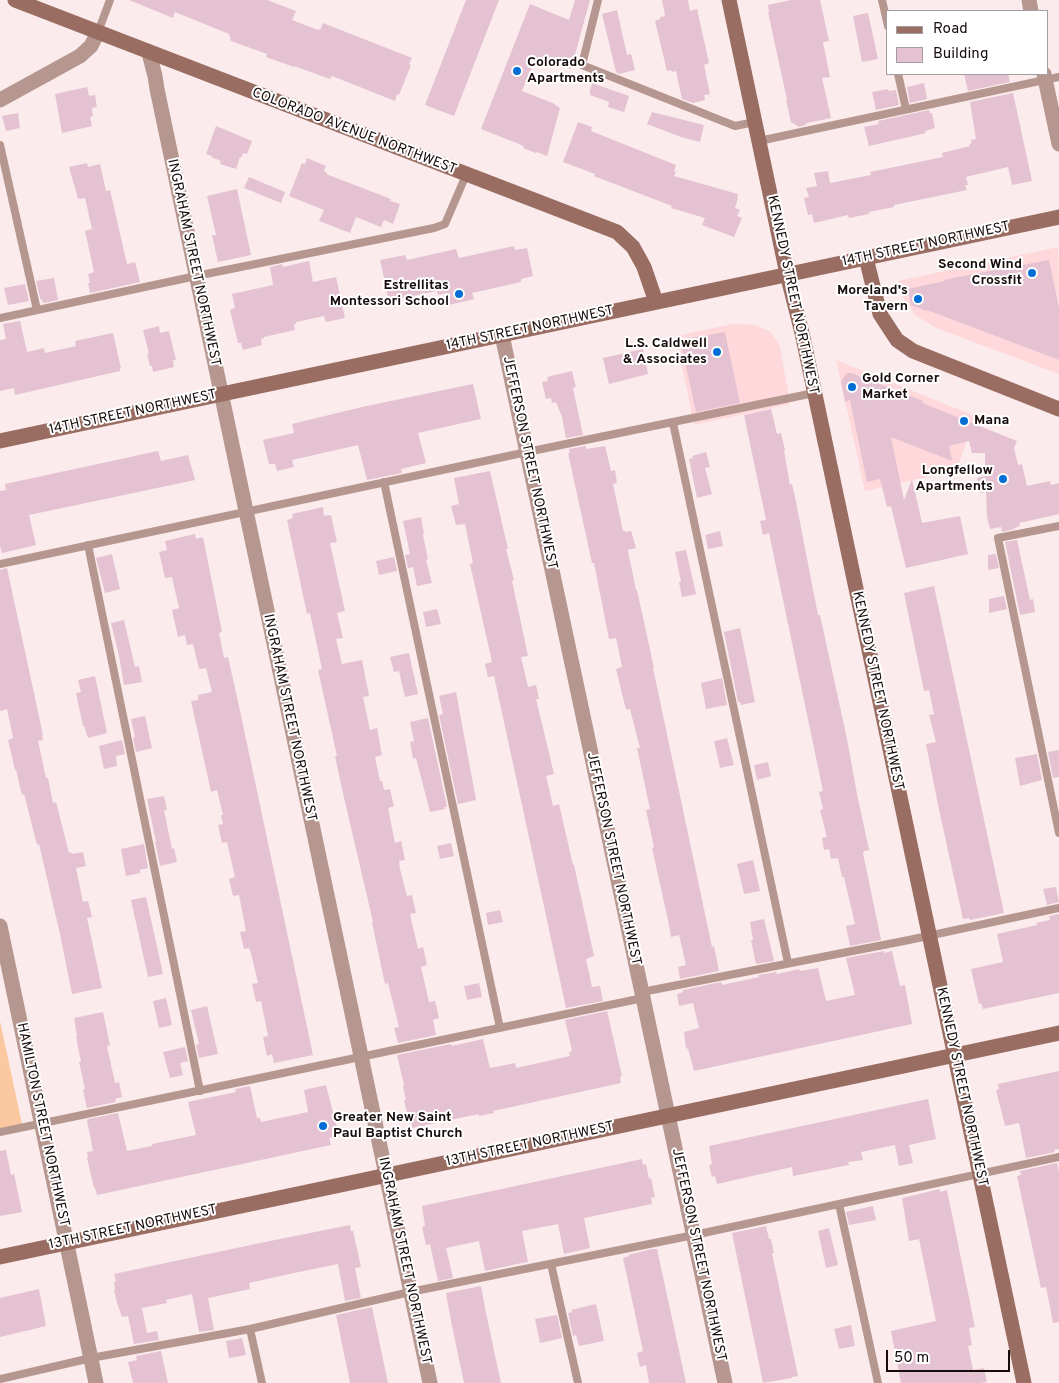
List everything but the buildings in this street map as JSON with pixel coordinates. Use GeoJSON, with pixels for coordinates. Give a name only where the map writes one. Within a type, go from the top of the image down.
{"type":"FeatureCollection","features":[{"type":"Feature","properties":{"kind":"street","name":"COLORADO AVENUE NORTHWEST"},"geometry":{"type":"LineString","coordinates":[[15,0],[617,232],[633,247],[644,267],[656,302]]}},
{"type":"Feature","properties":{"kind":"street","name":"KENNEDY STREET NORTHWEST"},"geometry":{"type":"LineString","coordinates":[[729,0],[802,333],[1024,1383]]}},
{"type":"Feature","properties":{"kind":"street"},"geometry":{"type":"LineString","coordinates":[[0,100],[80,56],[91,46],[98,32]]}},
{"type":"Feature","properties":{"kind":"street","name":"INGRAHAM STREET NORTHWEST"},"geometry":{"type":"LineString","coordinates":[[149,52],[430,1383]]}},
{"type":"Feature","properties":{"kind":"street"},"geometry":{"type":"LineString","coordinates":[[1050,77],[1059,144]]}},
{"type":"Feature","properties":{"kind":"street","name":"14TH STREET NORTHWEST"},"geometry":{"type":"LineString","coordinates":[[0,442],[1059,217]]}},
{"type":"Feature","properties":{"kind":"street"},"geometry":{"type":"LineString","coordinates":[[866,258],[880,314],[897,340],[913,352],[1059,408]]}},
{"type":"Feature","properties":{"kind":"street","name":"JEFFERSON STREET NORTHWEST"},"geometry":{"type":"LineString","coordinates":[[502,335],[725,1383]]}},
{"type":"Feature","properties":{"kind":"street","name":"HAMILTON STREET NORTHWEST"},"geometry":{"type":"LineString","coordinates":[[0,926],[96,1383]]}},
{"type":"Feature","properties":{"kind":"street","name":"13TH STREET NORTHWEST"},"geometry":{"type":"LineString","coordinates":[[0,1257],[1059,1033]]}},
{"type":"Feature","properties":{"kind":"lane"},"geometry":{"type":"LineString","coordinates":[[98,32],[110,0]]}},
{"type":"Feature","properties":{"kind":"lane"},"geometry":{"type":"LineString","coordinates":[[598,0],[582,65],[734,126],[755,122]]}},
{"type":"Feature","properties":{"kind":"lane"},"geometry":{"type":"LineString","coordinates":[[882,0],[886,17]]}},
{"type":"Feature","properties":{"kind":"lane"},"geometry":{"type":"LineString","coordinates":[[898,75],[906,110]]}},
{"type":"Feature","properties":{"kind":"lane"},"geometry":{"type":"LineString","coordinates":[[759,141],[1050,77]]}},
{"type":"Feature","properties":{"kind":"lane"},"geometry":{"type":"LineString","coordinates":[[0,145],[37,310]]}},
{"type":"Feature","properties":{"kind":"lane"},"geometry":{"type":"LineString","coordinates":[[0,318],[439,226],[445,224],[466,175]]}},
{"type":"Feature","properties":{"kind":"lane"},"geometry":{"type":"LineString","coordinates":[[0,564],[814,393]]}},
{"type":"Feature","properties":{"kind":"lane"},"geometry":{"type":"LineString","coordinates":[[673,422],[788,963]]}},
{"type":"Feature","properties":{"kind":"lane"},"geometry":{"type":"LineString","coordinates":[[384,482],[500,1028]]}},
{"type":"Feature","properties":{"kind":"lane"},"geometry":{"type":"LineString","coordinates":[[1059,526],[998,538],[1059,833]]}},
{"type":"Feature","properties":{"kind":"lane"},"geometry":{"type":"LineString","coordinates":[[88,545],[200,1091]]}},
{"type":"Feature","properties":{"kind":"lane"},"geometry":{"type":"LineString","coordinates":[[0,1132],[500,1028],[788,963],[929,936],[1059,908]]}},
{"type":"Feature","properties":{"kind":"lane"},"geometry":{"type":"LineString","coordinates":[[0,1379],[91,1358],[250,1329],[410,1292],[694,1235],[1059,1157]]}},
{"type":"Feature","properties":{"kind":"lane"},"geometry":{"type":"LineString","coordinates":[[839,1204],[878,1383]]}},
{"type":"Feature","properties":{"kind":"lane"},"geometry":{"type":"LineString","coordinates":[[551,1264],[578,1383]]}},
{"type":"Feature","properties":{"kind":"lane"},"geometry":{"type":"LineString","coordinates":[[250,1329],[262,1383]]}},
{"type":"Feature","properties":{"kind":"shaded area"},"geometry":{"type":"Polygon","coordinates":[[[1058,247],[1059,374],[936,328],[915,315],[903,297],[898,281],[1058,247]]]}},
{"type":"Feature","properties":{"kind":"shaded area"},"geometry":{"type":"Polygon","coordinates":[[[733,324],[756,325],[771,332],[780,346],[790,404],[694,425],[676,336],[733,324]]]}},
{"type":"Feature","properties":{"kind":"shaded area"},"geometry":{"type":"Polygon","coordinates":[[[836,360],[975,416],[957,470],[865,491],[836,360]]]}},
{"type":"Feature","properties":{"kind":"shaded area"},"geometry":{"type":"Polygon","coordinates":[[[0,1021],[22,1124],[0,1129],[0,1021]]]}},
{"type":"Feature","properties":{"kind":"place","name":"Colorado Apartments"},"geometry":{"type":"Point","coordinates":[517,71]}},
{"type":"Feature","properties":{"kind":"place","name":"Second Wind Crossfit"},"geometry":{"type":"Point","coordinates":[1032,273]}},
{"type":"Feature","properties":{"kind":"place","name":"Estrellitas Montessori School"},"geometry":{"type":"Point","coordinates":[459,294]}},
{"type":"Feature","properties":{"kind":"place","name":"Moreland's Tavern"},"geometry":{"type":"Point","coordinates":[918,299]}},
{"type":"Feature","properties":{"kind":"place","name":"L.S. Caldwell & Associates"},"geometry":{"type":"Point","coordinates":[717,352]}},
{"type":"Feature","properties":{"kind":"place","name":"Gold Corner Market"},"geometry":{"type":"Point","coordinates":[852,387]}},
{"type":"Feature","properties":{"kind":"place","name":"Mana"},"geometry":{"type":"Point","coordinates":[964,421]}},
{"type":"Feature","properties":{"kind":"place","name":"Longfellow Apartments"},"geometry":{"type":"Point","coordinates":[1003,479]}},
{"type":"Feature","properties":{"kind":"place","name":"Greater New Saint Paul Baptist Church"},"geometry":{"type":"Point","coordinates":[323,1126]}}]}
